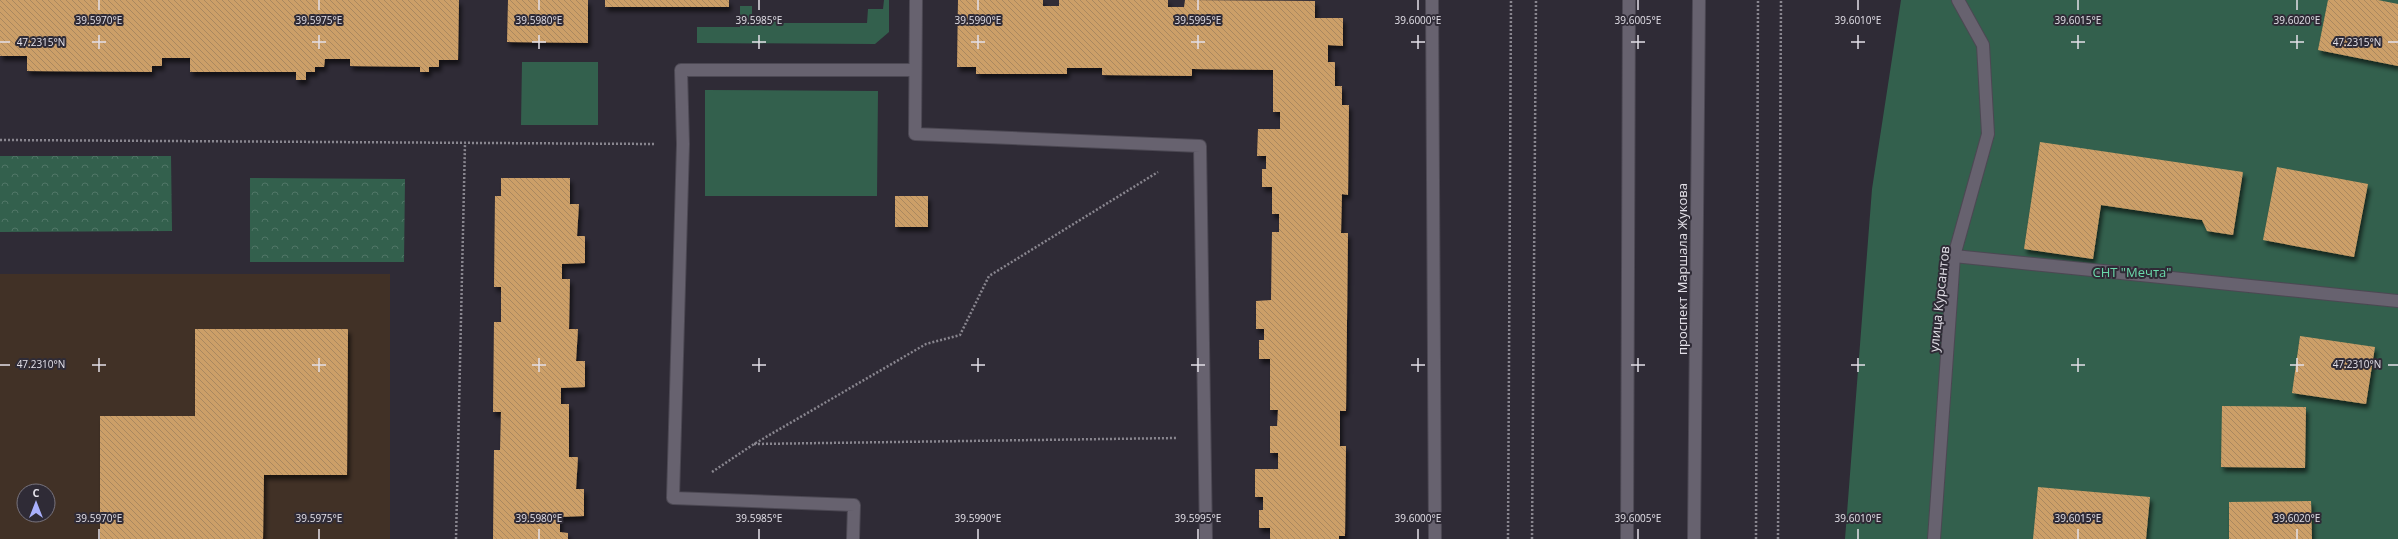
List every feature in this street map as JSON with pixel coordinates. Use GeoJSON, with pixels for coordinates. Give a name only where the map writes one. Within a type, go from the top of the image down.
{"type":"FeatureCollection","features":[{"type":"Feature","properties":{"kind":"street"},"geometry":{"type":"LineString","coordinates":[[916,0],[915,134],[1200,146],[1206,539]]}},
{"type":"Feature","properties":{"kind":"street"},"geometry":{"type":"LineString","coordinates":[[1432,0],[1435,539]]}},
{"type":"Feature","properties":{"kind":"street"},"geometry":{"type":"LineString","coordinates":[[1627,539],[1629,0]]}},
{"type":"Feature","properties":{"kind":"street","name":"проспект Маршала Жукова"},"geometry":{"type":"LineString","coordinates":[[1694,539],[1699,0]]}},
{"type":"Feature","properties":{"kind":"street","name":"улица Курсантов"},"geometry":{"type":"LineString","coordinates":[[1934,539],[1954,256],[1988,134],[1984,45],[1958,0]]}},
{"type":"Feature","properties":{"kind":"street"},"geometry":{"type":"LineString","coordinates":[[853,539],[854,505],[673,498],[683,144],[681,70],[915,70]]}},
{"type":"Feature","properties":{"kind":"street"},"geometry":{"type":"LineString","coordinates":[[1954,256],[2398,301]]}},
{"type":"Feature","properties":{"kind":"path"},"geometry":{"type":"LineString","coordinates":[[1508,539],[1511,0]]}},
{"type":"Feature","properties":{"kind":"path"},"geometry":{"type":"LineString","coordinates":[[1532,539],[1536,0]]}},
{"type":"Feature","properties":{"kind":"path"},"geometry":{"type":"LineString","coordinates":[[1756,539],[1758,0]]}},
{"type":"Feature","properties":{"kind":"path"},"geometry":{"type":"LineString","coordinates":[[1778,539],[1781,0]]}},
{"type":"Feature","properties":{"kind":"path"},"geometry":{"type":"LineString","coordinates":[[0,140],[465,144],[683,144]]}},
{"type":"Feature","properties":{"kind":"path"},"geometry":{"type":"LineString","coordinates":[[456,539],[465,144]]}},
{"type":"Feature","properties":{"kind":"path"},"geometry":{"type":"LineString","coordinates":[[710,473],[754,444],[926,344],[960,334],[989,276],[1160,170]]}},
{"type":"Feature","properties":{"kind":"path"},"geometry":{"type":"LineString","coordinates":[[754,444],[1204,438]]}},
{"type":"Feature","properties":{"kind":"shaded area"},"geometry":{"type":"Polygon","coordinates":[[[0,274],[390,274],[390,539],[0,539],[0,274]]]}},
{"type":"Feature","properties":{"kind":"green space"},"geometry":{"type":"Polygon","coordinates":[[[884,0],[889,0],[889,32],[875,44],[697,43],[697,27],[740,27],[740,6],[752,6],[752,15],[772,15],[782,23],[867,23],[868,9],[883,9],[884,0]]]}},
{"type":"Feature","properties":{"kind":"green space","name":"СНТ \"Мечта\""},"geometry":{"type":"Polygon","coordinates":[[[1901,0],[2398,0],[2398,539],[1845,539],[1872,189],[1901,0]]]}},
{"type":"Feature","properties":{"kind":"green space"},"geometry":{"type":"Polygon","coordinates":[[[522,62],[598,62],[598,125],[521,125],[522,62]]]}},
{"type":"Feature","properties":{"kind":"green space"},"geometry":{"type":"Polygon","coordinates":[[[705,90],[878,91],[877,196],[705,196],[705,90]]]}},
{"type":"Feature","properties":{"kind":"green space"},"geometry":{"type":"Polygon","coordinates":[[[0,156],[171,156],[172,231],[0,232],[0,156]]]}},
{"type":"Feature","properties":{"kind":"green space"},"geometry":{"type":"Polygon","coordinates":[[[250,178],[405,179],[404,262],[250,262],[250,178]]]}},
{"type":"Feature","properties":{"kind":"building"},"geometry":{"type":"Polygon","coordinates":[[[0,0],[459,0],[458,60],[439,60],[439,67],[429,67],[429,72],[420,72],[420,67],[350,66],[350,59],[325,59],[324,67],[315,67],[315,72],[306,72],[306,80],[296,80],[296,72],[190,72],[190,58],[162,58],[162,66],[152,66],[152,72],[27,71],[27,56],[0,56],[0,0]]]}},
{"type":"Feature","properties":{"kind":"building"},"geometry":{"type":"Polygon","coordinates":[[[508,0],[588,0],[588,43],[507,42],[508,0]]]}},
{"type":"Feature","properties":{"kind":"building"},"geometry":{"type":"Polygon","coordinates":[[[605,0],[729,0],[729,7],[605,7],[605,0]]]}},
{"type":"Feature","properties":{"kind":"building"},"geometry":{"type":"Polygon","coordinates":[[[958,0],[1043,0],[1043,6],[1059,6],[1059,0],[1168,0],[1168,7],[1184,7],[1185,0],[1315,1],[1315,18],[1343,18],[1343,46],[1328,45],[1328,62],[1335,62],[1335,86],[1342,86],[1342,105],[1349,105],[1348,195],[1342,194],[1341,233],[1348,233],[1346,411],[1340,411],[1340,446],[1346,446],[1345,536],[1339,536],[1339,539],[1270,539],[1270,528],[1259,528],[1259,510],[1263,510],[1263,497],[1255,497],[1255,469],[1278,469],[1278,453],[1270,453],[1270,426],[1277,426],[1278,410],[1270,410],[1270,359],[1259,359],[1259,340],[1264,340],[1264,329],[1256,329],[1256,301],[1271,300],[1272,232],[1279,232],[1279,214],[1272,214],[1272,187],[1262,187],[1262,169],[1266,169],[1266,156],[1257,156],[1258,129],[1280,129],[1280,112],[1273,112],[1273,70],[1192,69],[1192,76],[1102,75],[1102,68],[1067,68],[1067,74],[976,74],[976,67],[957,67],[958,0]]]}},
{"type":"Feature","properties":{"kind":"building"},"geometry":{"type":"Polygon","coordinates":[[[2328,0],[2378,0],[2398,4],[2398,66],[2318,50],[2328,0]]]}},
{"type":"Feature","properties":{"kind":"building"},"geometry":{"type":"Polygon","coordinates":[[[2040,142],[2243,172],[2233,235],[2207,231],[2202,220],[2101,205],[2093,259],[2024,249],[2040,142]]]}},
{"type":"Feature","properties":{"kind":"building"},"geometry":{"type":"Polygon","coordinates":[[[2277,167],[2368,184],[2354,257],[2263,240],[2277,167]]]}},
{"type":"Feature","properties":{"kind":"building"},"geometry":{"type":"Polygon","coordinates":[[[501,178],[570,178],[570,204],[579,204],[577,236],[585,236],[585,263],[562,264],[562,279],[570,279],[569,329],[578,329],[576,361],[585,361],[585,387],[561,388],[561,404],[569,404],[569,457],[578,457],[576,489],[584,489],[584,516],[560,517],[560,532],[568,533],[568,539],[493,539],[494,450],[500,450],[501,412],[493,412],[494,322],[501,322],[501,287],[494,287],[495,196],[501,196],[501,178]]]}},
{"type":"Feature","properties":{"kind":"building"},"geometry":{"type":"Polygon","coordinates":[[[895,196],[928,196],[928,227],[895,227],[895,196]]]}},
{"type":"Feature","properties":{"kind":"building"},"geometry":{"type":"Polygon","coordinates":[[[195,329],[348,329],[347,475],[264,475],[263,539],[100,539],[100,416],[195,416],[195,329]]]}},
{"type":"Feature","properties":{"kind":"building"},"geometry":{"type":"Polygon","coordinates":[[[2300,336],[2375,347],[2366,404],[2292,393],[2300,336]]]}},
{"type":"Feature","properties":{"kind":"building"},"geometry":{"type":"Polygon","coordinates":[[[2222,406],[2306,407],[2305,468],[2221,467],[2222,406]]]}},
{"type":"Feature","properties":{"kind":"building"},"geometry":{"type":"Polygon","coordinates":[[[2038,487],[2150,497],[2146,539],[2033,539],[2038,487]]]}},
{"type":"Feature","properties":{"kind":"building"},"geometry":{"type":"Polygon","coordinates":[[[2311,501],[2312,539],[2229,539],[2229,502],[2311,501]]]}}]}
